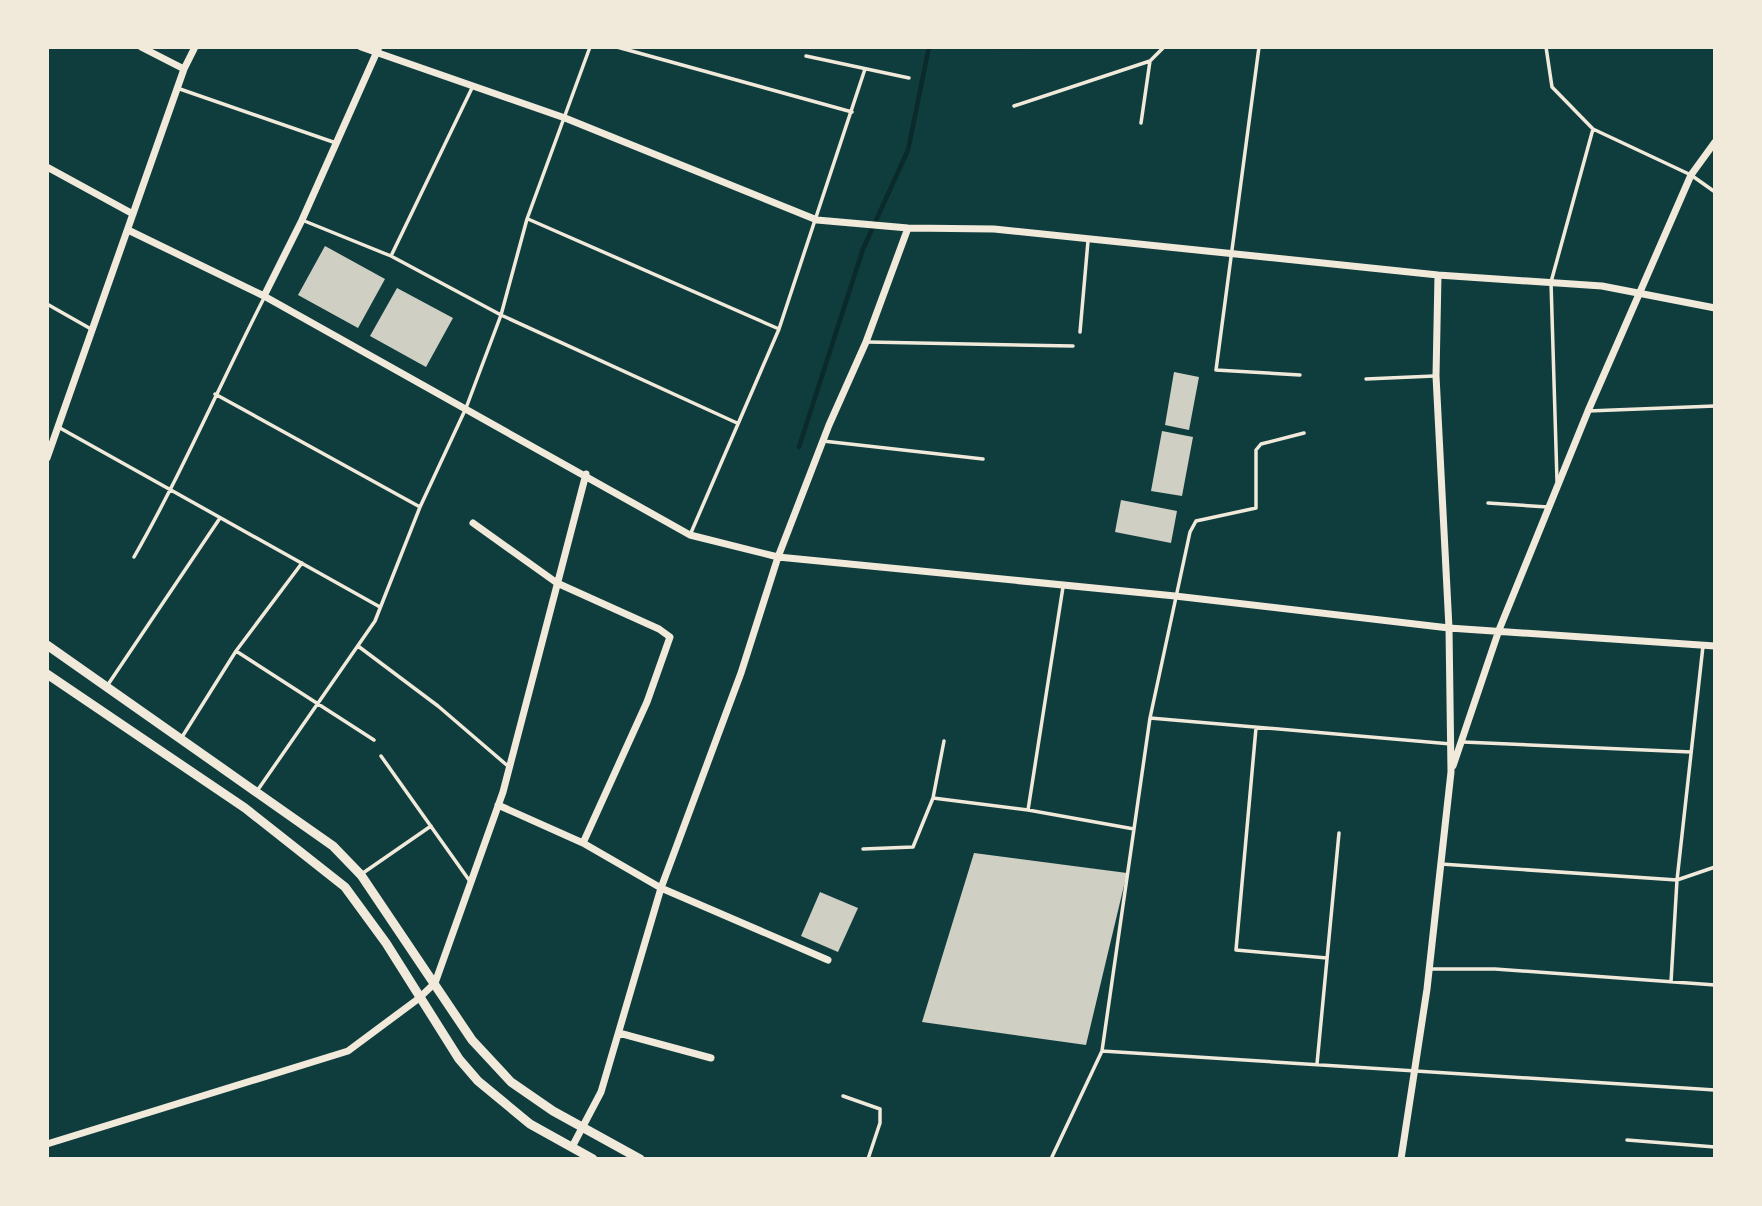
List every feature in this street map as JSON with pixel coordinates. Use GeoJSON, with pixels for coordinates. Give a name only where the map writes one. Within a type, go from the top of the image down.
{"type":"FeatureCollection","features":[{"type":"Feature","properties":{"kind":"street"},"geometry":{"type":"LineString","coordinates":[[141,47],[184,69]]}},
{"type":"Feature","properties":{"kind":"street"},"geometry":{"type":"LineString","coordinates":[[47,458],[60,428],[177,88],[195,47]]}},
{"type":"Feature","properties":{"kind":"street"},"geometry":{"type":"LineString","coordinates":[[361,47],[377,50],[472,88],[565,117],[817,220],[908,228],[994,229],[1438,275],[1602,286],[1715,308]]}},
{"type":"Feature","properties":{"kind":"street"},"geometry":{"type":"LineString","coordinates":[[264,296],[302,220],[377,50]]}},
{"type":"Feature","properties":{"kind":"street"},"geometry":{"type":"LineString","coordinates":[[1451,772],[1499,630],[1588,411],[1691,175],[1715,142]]}},
{"type":"Feature","properties":{"kind":"street"},"geometry":{"type":"LineString","coordinates":[[47,167],[133,214]]}},
{"type":"Feature","properties":{"kind":"street"},"geometry":{"type":"LineString","coordinates":[[572,1147],[601,1092],[661,888],[741,673],[778,557],[823,441],[866,342],[908,228]]}},
{"type":"Feature","properties":{"kind":"street"},"geometry":{"type":"LineString","coordinates":[[128,230],[264,296],[586,474],[690,535],[778,557],[1064,584],[1449,628],[1715,646]]}},
{"type":"Feature","properties":{"kind":"street"},"geometry":{"type":"LineString","coordinates":[[1401,1159],[1416,1073],[1451,772],[1449,628],[1436,376],[1438,275]]}},
{"type":"Feature","properties":{"kind":"street"},"geometry":{"type":"LineString","coordinates":[[47,1144],[348,1051],[418,999],[435,983],[498,805],[586,474]]}},
{"type":"Feature","properties":{"kind":"street"},"geometry":{"type":"LineString","coordinates":[[473,523],[557,583],[659,629],[670,637],[647,702],[583,843]]}},
{"type":"Feature","properties":{"kind":"street"},"geometry":{"type":"LineString","coordinates":[[47,645],[333,846],[361,874],[472,1040],[511,1082],[552,1111],[640,1159]]}},
{"type":"Feature","properties":{"kind":"street"},"geometry":{"type":"LineString","coordinates":[[47,674],[245,808],[345,887],[386,943],[418,999],[478,1081],[530,1124],[593,1159]]}},
{"type":"Feature","properties":{"kind":"street"},"geometry":{"type":"LineString","coordinates":[[498,805],[583,843],[661,888],[828,960]]}},
{"type":"Feature","properties":{"kind":"street"},"geometry":{"type":"LineString","coordinates":[[618,1033],[711,1058]]}},
{"type":"Feature","properties":{"kind":"lane"},"geometry":{"type":"LineString","coordinates":[[256,792],[375,621],[420,507],[466,408],[502,315],[527,219],[590,47]]}},
{"type":"Feature","properties":{"kind":"lane"},"geometry":{"type":"LineString","coordinates":[[617,47],[852,112]]}},
{"type":"Feature","properties":{"kind":"lane"},"geometry":{"type":"LineString","coordinates":[[1014,106],[1150,61],[1164,47]]}},
{"type":"Feature","properties":{"kind":"lane"},"geometry":{"type":"LineString","coordinates":[[1259,47],[1216,370],[1300,374]]}},
{"type":"Feature","properties":{"kind":"lane"},"geometry":{"type":"LineString","coordinates":[[1546,47],[1552,88],[1593,129],[1691,175],[1715,192]]}},
{"type":"Feature","properties":{"kind":"lane"},"geometry":{"type":"LineString","coordinates":[[806,56],[909,78]]}},
{"type":"Feature","properties":{"kind":"lane"},"geometry":{"type":"LineString","coordinates":[[1141,123],[1150,61]]}},
{"type":"Feature","properties":{"kind":"lane"},"geometry":{"type":"LineString","coordinates":[[690,535],[779,329],[865,69]]}},
{"type":"Feature","properties":{"kind":"lane"},"geometry":{"type":"LineString","coordinates":[[177,88],[336,143]]}},
{"type":"Feature","properties":{"kind":"lane"},"geometry":{"type":"LineString","coordinates":[[391,256],[472,88]]}},
{"type":"Feature","properties":{"kind":"lane"},"geometry":{"type":"LineString","coordinates":[[1557,490],[1552,282],[1593,129]]}},
{"type":"Feature","properties":{"kind":"lane"},"geometry":{"type":"LineString","coordinates":[[527,219],[779,329]]}},
{"type":"Feature","properties":{"kind":"lane"},"geometry":{"type":"LineString","coordinates":[[302,220],[391,256],[502,315],[737,423]]}},
{"type":"Feature","properties":{"kind":"lane"},"geometry":{"type":"LineString","coordinates":[[1080,332],[1089,239]]}},
{"type":"Feature","properties":{"kind":"lane"},"geometry":{"type":"LineString","coordinates":[[134,557],[173,490],[215,394],[264,296]]}},
{"type":"Feature","properties":{"kind":"lane"},"geometry":{"type":"LineString","coordinates":[[47,304],[93,330]]}},
{"type":"Feature","properties":{"kind":"lane"},"geometry":{"type":"LineString","coordinates":[[866,342],[1073,346]]}},
{"type":"Feature","properties":{"kind":"lane"},"geometry":{"type":"LineString","coordinates":[[1366,379],[1436,376]]}},
{"type":"Feature","properties":{"kind":"lane"},"geometry":{"type":"LineString","coordinates":[[215,394],[420,507]]}},
{"type":"Feature","properties":{"kind":"lane"},"geometry":{"type":"LineString","coordinates":[[1588,411],[1715,406]]}},
{"type":"Feature","properties":{"kind":"lane"},"geometry":{"type":"LineString","coordinates":[[60,428],[380,607]]}},
{"type":"Feature","properties":{"kind":"lane"},"geometry":{"type":"LineString","coordinates":[[1051,1159],[1058,1150],[1101,1051],[1150,718],[1190,533],[1196,521],[1256,508],[1256,450],[1261,444],[1304,433]]}},
{"type":"Feature","properties":{"kind":"lane"},"geometry":{"type":"LineString","coordinates":[[823,441],[983,459]]}},
{"type":"Feature","properties":{"kind":"lane"},"geometry":{"type":"LineString","coordinates":[[1488,503],[1550,507]]}},
{"type":"Feature","properties":{"kind":"lane"},"geometry":{"type":"LineString","coordinates":[[106,687],[220,517]]}},
{"type":"Feature","properties":{"kind":"lane"},"geometry":{"type":"LineString","coordinates":[[181,739],[236,651],[302,563]]}},
{"type":"Feature","properties":{"kind":"lane"},"geometry":{"type":"LineString","coordinates":[[1028,810],[1064,584]]}},
{"type":"Feature","properties":{"kind":"lane"},"geometry":{"type":"LineString","coordinates":[[1671,982],[1677,880],[1703,645]]}},
{"type":"Feature","properties":{"kind":"lane"},"geometry":{"type":"LineString","coordinates":[[358,646],[439,706],[509,767]]}},
{"type":"Feature","properties":{"kind":"lane"},"geometry":{"type":"LineString","coordinates":[[236,651],[374,740]]}},
{"type":"Feature","properties":{"kind":"lane"},"geometry":{"type":"LineString","coordinates":[[1150,718],[1451,744]]}},
{"type":"Feature","properties":{"kind":"lane"},"geometry":{"type":"LineString","coordinates":[[1256,728],[1236,950],[1327,958]]}},
{"type":"Feature","properties":{"kind":"lane"},"geometry":{"type":"LineString","coordinates":[[863,849],[913,847],[933,798],[944,741]]}},
{"type":"Feature","properties":{"kind":"lane"},"geometry":{"type":"LineString","coordinates":[[1461,742],[1692,752]]}},
{"type":"Feature","properties":{"kind":"lane"},"geometry":{"type":"LineString","coordinates":[[381,756],[471,882]]}},
{"type":"Feature","properties":{"kind":"lane"},"geometry":{"type":"LineString","coordinates":[[933,798],[1028,810],[1134,829]]}},
{"type":"Feature","properties":{"kind":"lane"},"geometry":{"type":"LineString","coordinates":[[361,874],[431,826]]}},
{"type":"Feature","properties":{"kind":"lane"},"geometry":{"type":"LineString","coordinates":[[1317,1065],[1339,833]]}},
{"type":"Feature","properties":{"kind":"lane"},"geometry":{"type":"LineString","coordinates":[[1439,864],[1677,880],[1715,867]]}},
{"type":"Feature","properties":{"kind":"lane"},"geometry":{"type":"LineString","coordinates":[[1429,969],[1495,969],[1715,985]]}},
{"type":"Feature","properties":{"kind":"lane"},"geometry":{"type":"LineString","coordinates":[[1101,1051],[1715,1090]]}},
{"type":"Feature","properties":{"kind":"lane"},"geometry":{"type":"LineString","coordinates":[[843,1096],[880,1109],[880,1123],[868,1159]]}},
{"type":"Feature","properties":{"kind":"lane"},"geometry":{"type":"LineString","coordinates":[[1627,1140],[1715,1147]]}},
{"type":"Feature","properties":{"kind":"building"},"geometry":{"type":"Polygon","coordinates":[[[325,246],[385,279],[358,328],[298,295],[325,246]]]}},
{"type":"Feature","properties":{"kind":"building"},"geometry":{"type":"Polygon","coordinates":[[[397,288],[453,318],[426,367],[370,336],[397,288]]]}},
{"type":"Feature","properties":{"kind":"building"},"geometry":{"type":"Polygon","coordinates":[[[1174,372],[1199,377],[1189,430],[1165,425],[1174,372]]]}},
{"type":"Feature","properties":{"kind":"building"},"geometry":{"type":"Polygon","coordinates":[[[1162,431],[1193,437],[1182,496],[1151,491],[1162,431]]]}},
{"type":"Feature","properties":{"kind":"building"},"geometry":{"type":"Polygon","coordinates":[[[1121,500],[1177,511],[1171,543],[1115,532],[1121,500]]]}},
{"type":"Feature","properties":{"kind":"building"},"geometry":{"type":"Polygon","coordinates":[[[974,853],[1127,873],[1086,1045],[922,1022],[974,853]]]}},
{"type":"Feature","properties":{"kind":"building"},"geometry":{"type":"Polygon","coordinates":[[[820,892],[858,908],[838,952],[801,936],[820,892]]]}},
{"type":"Feature","properties":{"kind":"waterway"},"geometry":{"type":"LineString","coordinates":[[799,447],[863,249],[908,150],[929,47]]}},
{"type":"Feature","properties":{"kind":"waterway"},"geometry":{"type":"LineString","coordinates":[[997,47],[1027,47]]}}]}
